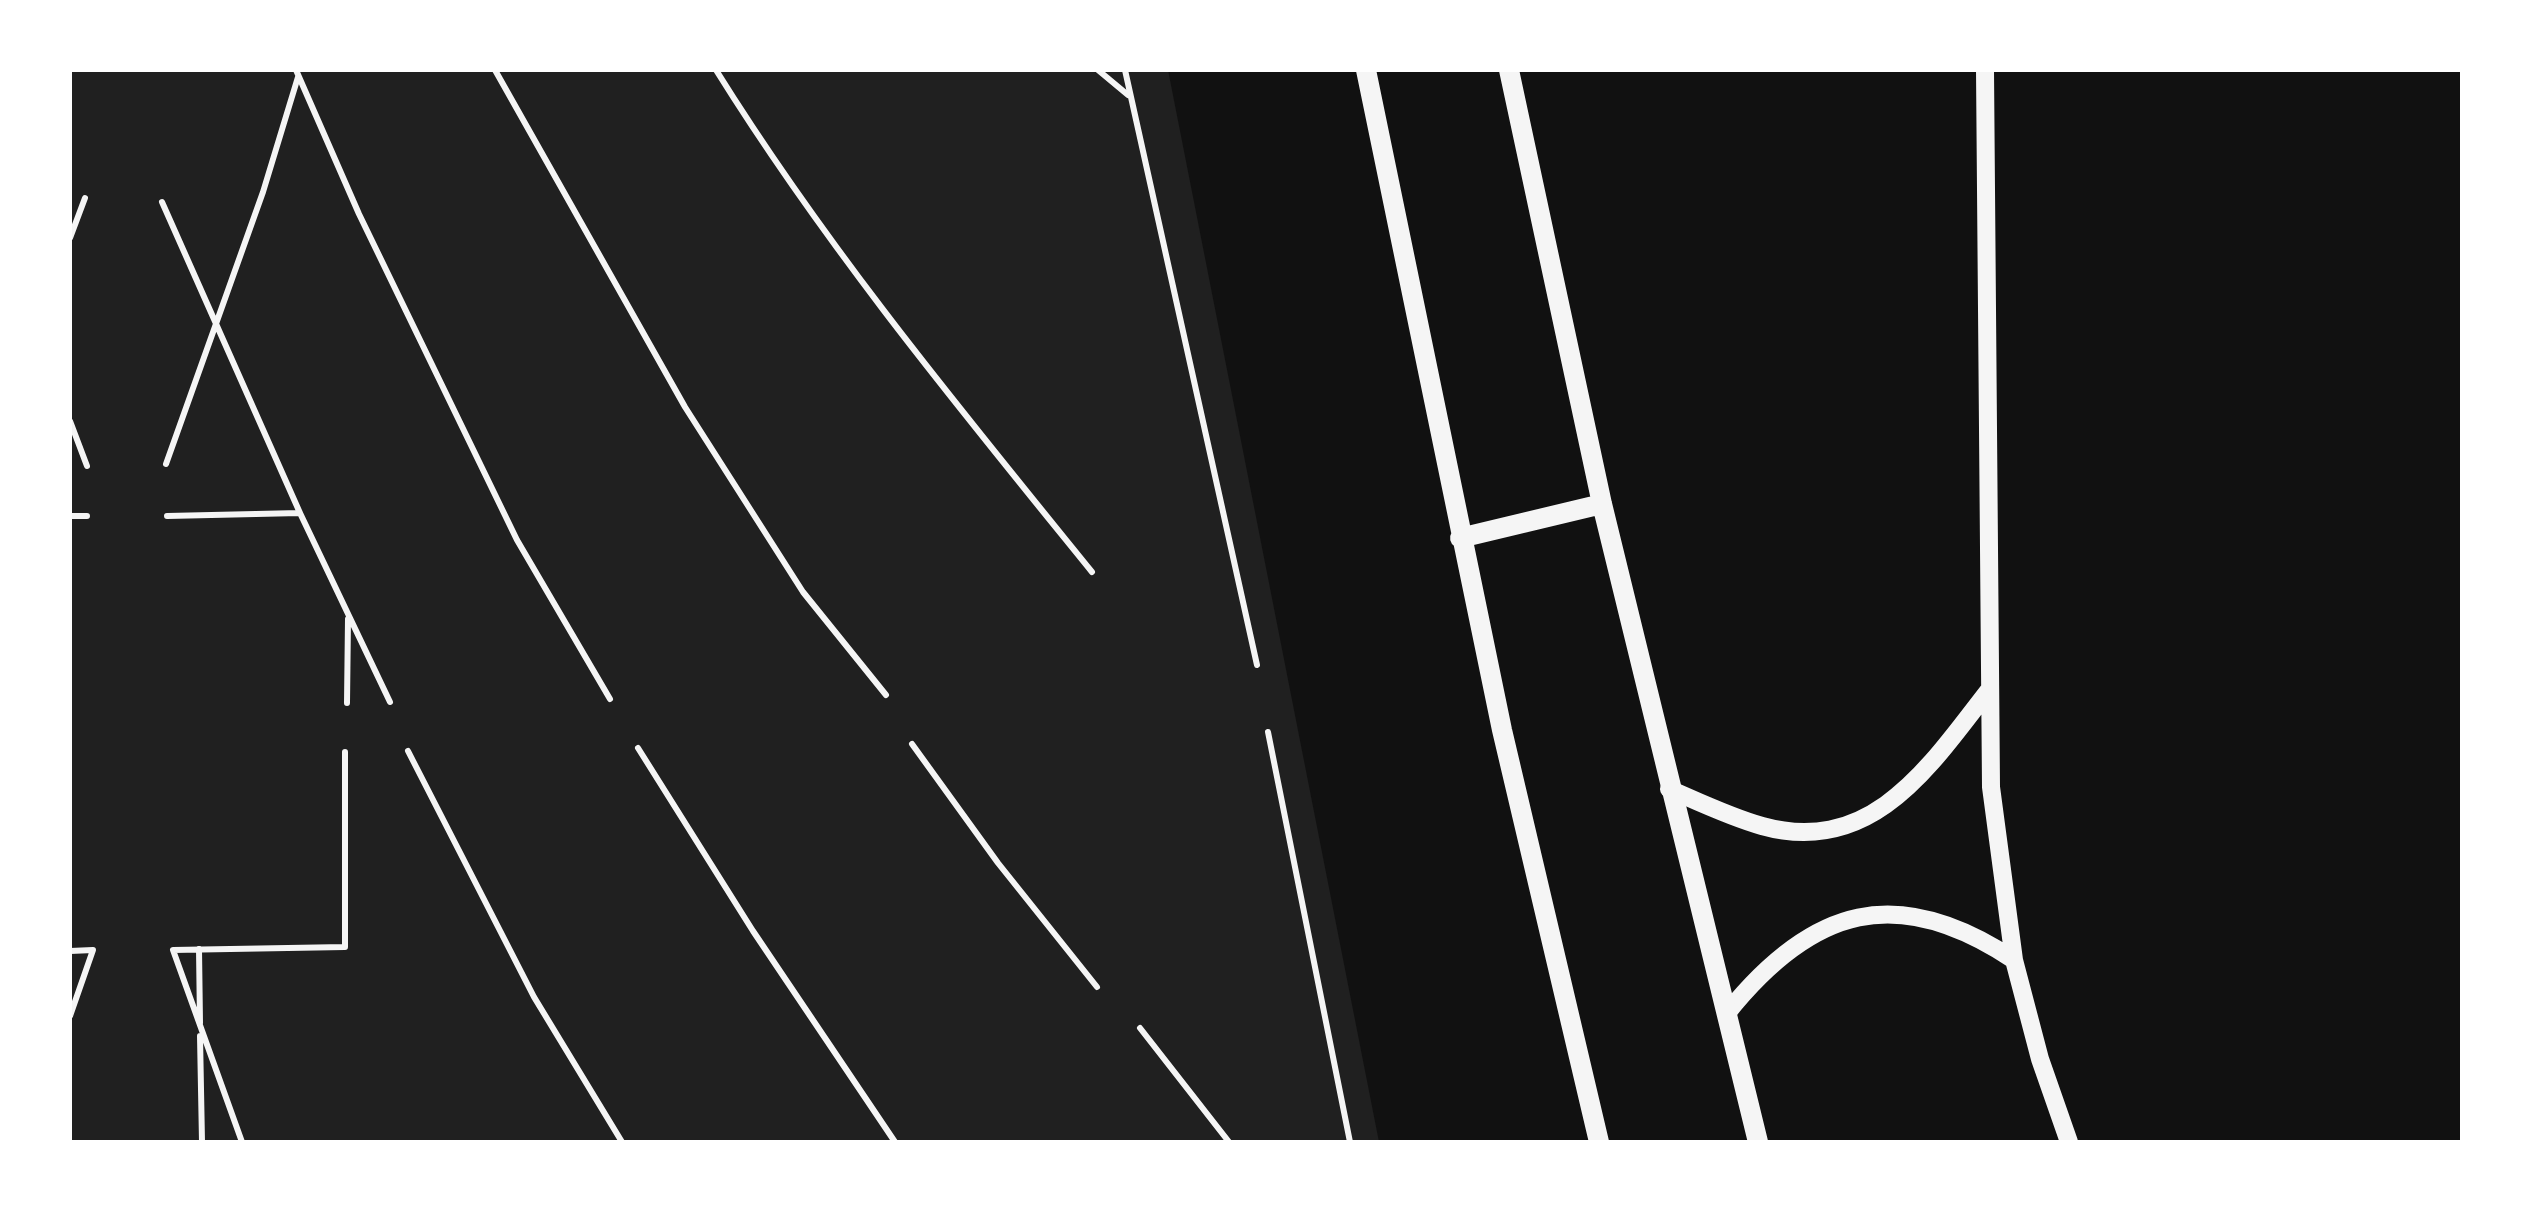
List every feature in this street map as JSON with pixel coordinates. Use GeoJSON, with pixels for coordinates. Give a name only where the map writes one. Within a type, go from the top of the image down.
{"type":"FeatureCollection","features":[{"type":"Feature","properties":{"kind":"main road"},"geometry":{"type":"LineString","coordinates":[[1366,70],[1460,538],[1599,1142]]}},
{"type":"Feature","properties":{"kind":"main road"},"geometry":{"type":"LineString","coordinates":[[1509,70],[1602,504],[1758,1142]]}},
{"type":"Feature","properties":{"kind":"main road"},"geometry":{"type":"LineString","coordinates":[[1460,538],[1602,504]]}},
{"type":"Feature","properties":{"kind":"street"},"geometry":{"type":"LineString","coordinates":[[1985,70],[1991,787],[2014,960],[2040,1059],[2070,1142]]}},
{"type":"Feature","properties":{"kind":"street"},"geometry":{"type":"LineString","coordinates":[[1669,789],[1764,827],[1794,831],[1857,821],[1910,788],[1989,690]]}},
{"type":"Feature","properties":{"kind":"street"},"geometry":{"type":"LineString","coordinates":[[1727,1012],[1781,952],[1810,934],[1876,914],[1944,921],[1976,934],[2014,960]]}},
{"type":"Feature","properties":{"kind":"path"},"geometry":{"type":"LineString","coordinates":[[494,70],[696,424],[803,592],[886,695]]}},
{"type":"Feature","properties":{"kind":"path"},"geometry":{"type":"LineString","coordinates":[[716,70],[771,158],[921,360],[1092,572]]}},
{"type":"Feature","properties":{"kind":"path"},"geometry":{"type":"LineString","coordinates":[[1098,70],[1130,97]]}},
{"type":"Feature","properties":{"kind":"path"},"geometry":{"type":"LineString","coordinates":[[1125,70],[1257,665]]}},
{"type":"Feature","properties":{"kind":"path"},"geometry":{"type":"LineString","coordinates":[[166,464],[298,72]]}},
{"type":"Feature","properties":{"kind":"path"},"geometry":{"type":"LineString","coordinates":[[298,72],[359,214],[517,540],[610,698]]}},
{"type":"Feature","properties":{"kind":"path"},"geometry":{"type":"LineString","coordinates":[[70,238],[84,198]]}},
{"type":"Feature","properties":{"kind":"path"},"geometry":{"type":"LineString","coordinates":[[162,202],[300,513],[390,702]]}},
{"type":"Feature","properties":{"kind":"path"},"geometry":{"type":"LineString","coordinates":[[70,421],[87,466]]}},
{"type":"Feature","properties":{"kind":"path"},"geometry":{"type":"LineString","coordinates":[[166,516],[300,513]]}},
{"type":"Feature","properties":{"kind":"path"},"geometry":{"type":"LineString","coordinates":[[70,516],[87,516]]}},
{"type":"Feature","properties":{"kind":"path"},"geometry":{"type":"LineString","coordinates":[[347,702],[348,613]]}},
{"type":"Feature","properties":{"kind":"path"},"geometry":{"type":"LineString","coordinates":[[1268,732],[1350,1142]]}},
{"type":"Feature","properties":{"kind":"path"},"geometry":{"type":"LineString","coordinates":[[912,744],[998,863],[1097,987]]}},
{"type":"Feature","properties":{"kind":"path"},"geometry":{"type":"LineString","coordinates":[[638,748],[753,931],[895,1142]]}},
{"type":"Feature","properties":{"kind":"path"},"geometry":{"type":"LineString","coordinates":[[408,751],[534,997],[622,1142]]}},
{"type":"Feature","properties":{"kind":"path"},"geometry":{"type":"LineString","coordinates":[[242,1142],[173,950],[345,947],[345,752]]}},
{"type":"Feature","properties":{"kind":"path"},"geometry":{"type":"LineString","coordinates":[[70,951],[92,950],[70,1016]]}},
{"type":"Feature","properties":{"kind":"path"},"geometry":{"type":"LineString","coordinates":[[200,950],[202,1142]]}},
{"type":"Feature","properties":{"kind":"path"},"geometry":{"type":"LineString","coordinates":[[1140,1028],[1229,1142]]}},
{"type":"Feature","properties":{"kind":"shaded area"},"geometry":{"type":"Polygon","coordinates":[[[70,70],[1168,70],[1379,1142],[70,1142],[70,70]]]}}]}
